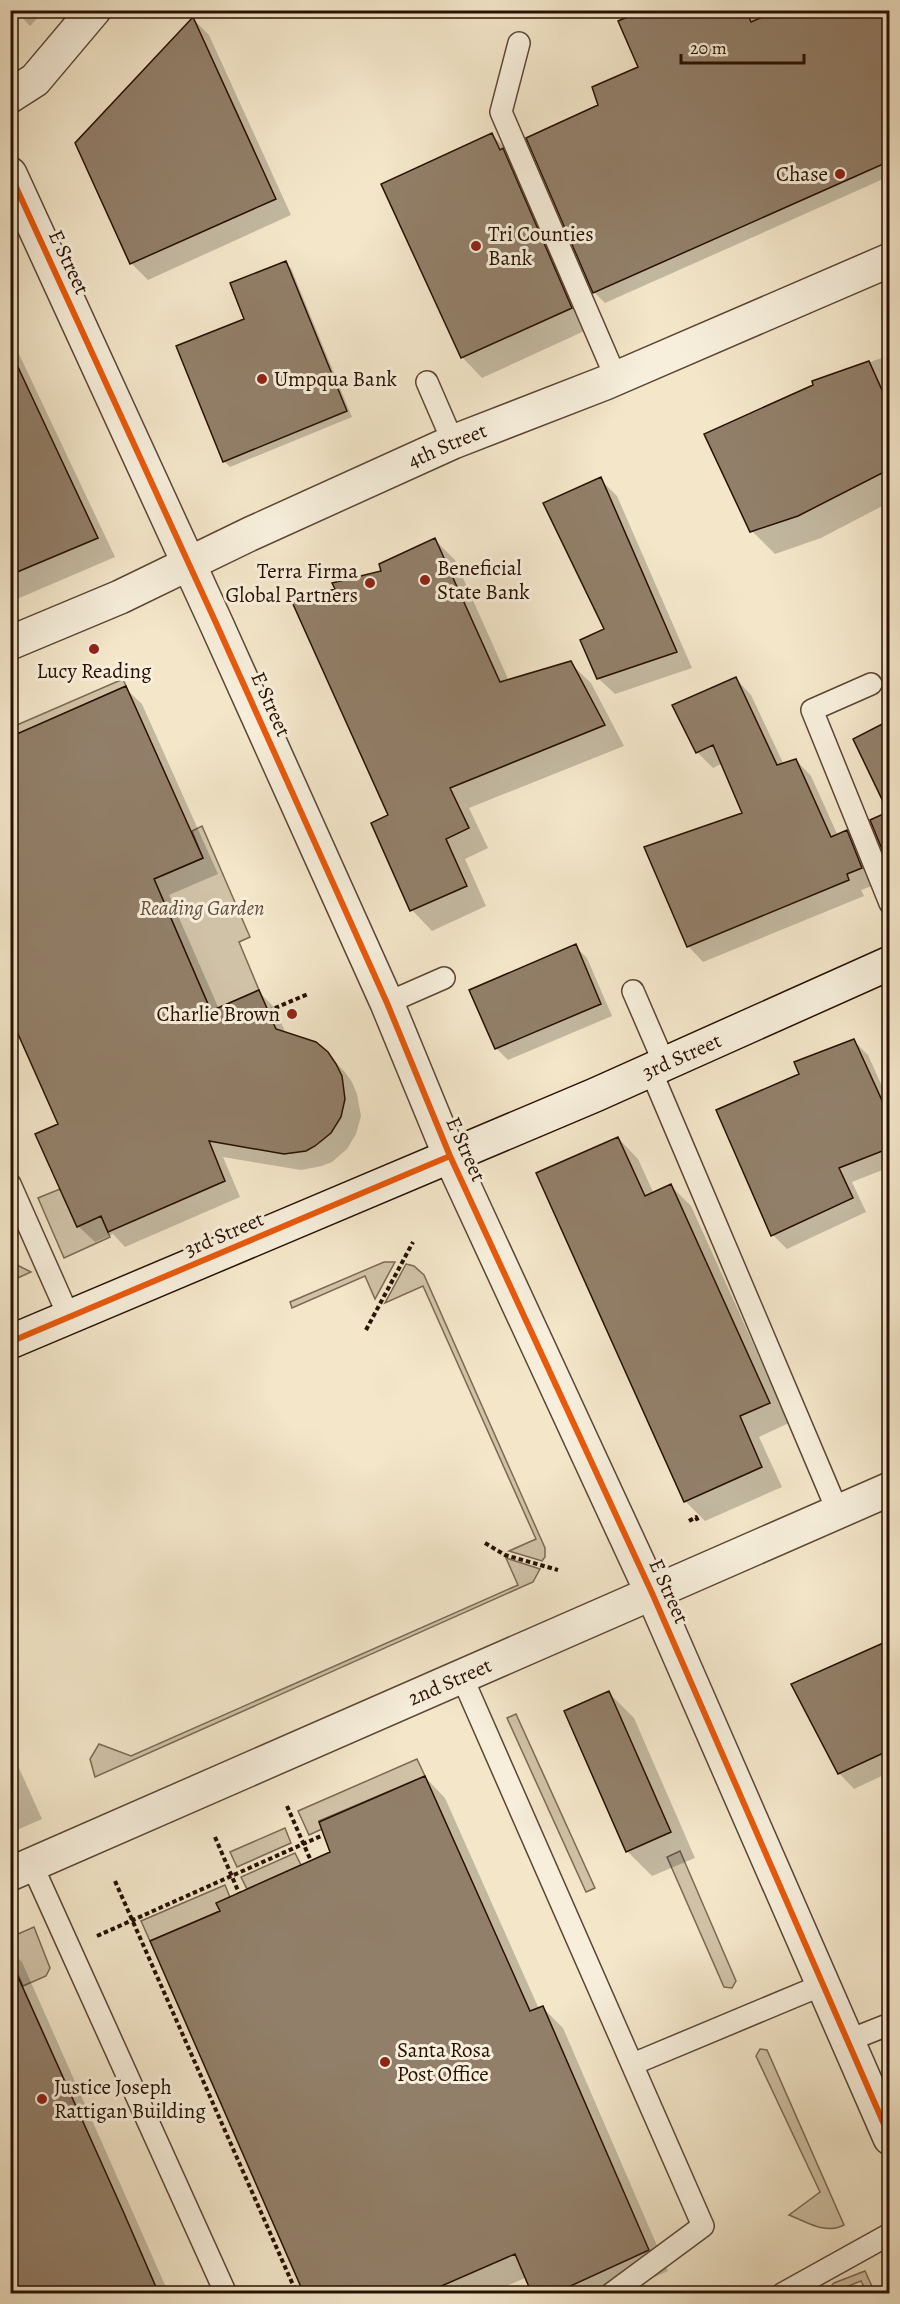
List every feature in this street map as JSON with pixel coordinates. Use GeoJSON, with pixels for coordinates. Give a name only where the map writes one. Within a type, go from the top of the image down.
{"type":"FeatureCollection","features":[{"type":"Feature","properties":{"kind":"street"},"geometry":{"type":"LineString","coordinates":[[10,96],[35,80],[94,10]]}},
{"type":"Feature","properties":{"kind":"street","name":"E Street"},"geometry":{"type":"LineString","coordinates":[[10,174],[189,563],[387,1003],[450,1156],[652,1593],[890,2138]]}},
{"type":"Feature","properties":{"kind":"street","name":"4th Street"},"geometry":{"type":"LineString","coordinates":[[10,643],[120,597],[453,442],[616,378],[890,260]]}},
{"type":"Feature","properties":{"kind":"street","name":"3rd Street"},"geometry":{"type":"LineString","coordinates":[[10,1342],[658,1068],[890,963]]}},
{"type":"Feature","properties":{"kind":"street","name":"2nd Street"},"geometry":{"type":"LineString","coordinates":[[21,1870],[890,1489]]}},
{"type":"Feature","properties":{"kind":"lane"},"geometry":{"type":"LineString","coordinates":[[519,43],[501,112],[616,378]]}},
{"type":"Feature","properties":{"kind":"lane"},"geometry":{"type":"LineString","coordinates":[[427,381],[453,442]]}},
{"type":"Feature","properties":{"kind":"lane"},"geometry":{"type":"LineString","coordinates":[[871,684],[812,710],[890,903]]}},
{"type":"Feature","properties":{"kind":"lane"},"geometry":{"type":"LineString","coordinates":[[387,1003],[444,978]]}},
{"type":"Feature","properties":{"kind":"lane"},"geometry":{"type":"LineString","coordinates":[[633,991],[658,1068],[838,1512]]}},
{"type":"Feature","properties":{"kind":"lane"},"geometry":{"type":"LineString","coordinates":[[10,1184],[69,1317]]}},
{"type":"Feature","properties":{"kind":"lane"},"geometry":{"type":"LineString","coordinates":[[462,1677],[703,2226],[611,2294]]}},
{"type":"Feature","properties":{"kind":"lane"},"geometry":{"type":"LineString","coordinates":[[21,1870],[226,2294]]}},
{"type":"Feature","properties":{"kind":"lane"},"geometry":{"type":"LineString","coordinates":[[633,2064],[822,1984]]}},
{"type":"Feature","properties":{"kind":"lane"},"geometry":{"type":"LineString","coordinates":[[847,2042],[890,2024]]}},
{"type":"Feature","properties":{"kind":"lane"},"geometry":{"type":"LineString","coordinates":[[782,2294],[814,2286],[890,2234]]}},
{"type":"Feature","properties":{"kind":"path"},"geometry":{"type":"LineString","coordinates":[[268,1011],[308,994]]}},
{"type":"Feature","properties":{"kind":"path"},"geometry":{"type":"LineString","coordinates":[[366,1330],[413,1242]]}},
{"type":"Feature","properties":{"kind":"path"},"geometry":{"type":"LineString","coordinates":[[689,1521],[696,1517],[699,1523]]}},
{"type":"Feature","properties":{"kind":"path"},"geometry":{"type":"LineString","coordinates":[[485,1543],[506,1554],[558,1570]]}},
{"type":"Feature","properties":{"kind":"path"},"geometry":{"type":"LineString","coordinates":[[286,1806],[311,1861]]}},
{"type":"Feature","properties":{"kind":"path"},"geometry":{"type":"LineString","coordinates":[[93,1937],[321,1836]]}},
{"type":"Feature","properties":{"kind":"path"},"geometry":{"type":"LineString","coordinates":[[214,1838],[239,1893]]}},
{"type":"Feature","properties":{"kind":"path"},"geometry":{"type":"LineString","coordinates":[[115,1881],[297,2294]]}},
{"type":"Feature","properties":{"kind":"path"},"geometry":{"type":"LineString","coordinates":[[170,2005],[177,2003]]}},
{"type":"Feature","properties":{"kind":"path"},"geometry":{"type":"LineString","coordinates":[[219,2116],[225,2113]]}},
{"type":"Feature","properties":{"kind":"green space"},"geometry":{"type":"Polygon","coordinates":[[[123,679],[126,686],[11,737],[10,728],[123,679]]]}},
{"type":"Feature","properties":{"kind":"green space","name":"Reading Garden"},"geometry":{"type":"Polygon","coordinates":[[[202,826],[250,937],[239,942],[259,990],[211,1011],[154,879],[203,858],[192,831],[202,826]]]}},
{"type":"Feature","properties":{"kind":"green space"},"geometry":{"type":"Polygon","coordinates":[[[60,1189],[77,1227],[101,1216],[110,1237],[64,1258],[38,1198],[60,1189]]]}},
{"type":"Feature","properties":{"kind":"green space"},"geometry":{"type":"Polygon","coordinates":[[[11,1262],[31,1272],[11,1281],[11,1262]]]}},
{"type":"Feature","properties":{"kind":"green space"},"geometry":{"type":"Polygon","coordinates":[[[384,1262],[395,1262],[375,1299],[365,1276],[292,1308],[290,1302],[384,1262]]]}},
{"type":"Feature","properties":{"kind":"green space"},"geometry":{"type":"Polygon","coordinates":[[[406,1264],[414,1266],[424,1275],[545,1548],[545,1557],[542,1561],[509,1551],[536,1539],[423,1286],[385,1303],[406,1264]]]}},
{"type":"Feature","properties":{"kind":"green space"},"geometry":{"type":"Polygon","coordinates":[[[506,1558],[540,1569],[533,1582],[95,1777],[90,1759],[99,1744],[131,1756],[518,1585],[506,1558]]]}},
{"type":"Feature","properties":{"kind":"green space"},"geometry":{"type":"Polygon","coordinates":[[[516,1714],[595,1888],[586,1892],[507,1718],[516,1714]]]}},
{"type":"Feature","properties":{"kind":"green space"},"geometry":{"type":"Polygon","coordinates":[[[417,1759],[425,1776],[319,1821],[322,1829],[309,1835],[298,1811],[417,1759]]]}},
{"type":"Feature","properties":{"kind":"green space"},"geometry":{"type":"Polygon","coordinates":[[[285,1828],[291,1843],[237,1867],[230,1852],[285,1828]]]}},
{"type":"Feature","properties":{"kind":"green space"},"geometry":{"type":"Polygon","coordinates":[[[680,1851],[736,1981],[732,1988],[724,1987],[667,1857],[680,1851]]]}},
{"type":"Feature","properties":{"kind":"green space"},"geometry":{"type":"Polygon","coordinates":[[[295,1853],[301,1865],[247,1889],[241,1877],[295,1853]]]}},
{"type":"Feature","properties":{"kind":"green space"},"geometry":{"type":"Polygon","coordinates":[[[225,1885],[230,1897],[217,1903],[220,1911],[150,1941],[141,1921],[225,1885]]]}},
{"type":"Feature","properties":{"kind":"green space"},"geometry":{"type":"Polygon","coordinates":[[[34,1927],[50,1968],[46,1976],[23,1986],[11,1959],[11,1937],[34,1927]]]}},
{"type":"Feature","properties":{"kind":"green space"},"geometry":{"type":"Polygon","coordinates":[[[760,2049],[767,2050],[844,2225],[830,2229],[823,2228],[789,2215],[820,2192],[756,2056],[760,2049]]]}},
{"type":"Feature","properties":{"kind":"green space"},"geometry":{"type":"Polygon","coordinates":[[[865,2271],[875,2293],[867,2293],[861,2281],[833,2292],[834,2283],[865,2271]]]}},
{"type":"Feature","properties":{"kind":"building"},"geometry":{"type":"Polygon","coordinates":[[[644,10],[746,10],[751,22],[779,10],[890,10],[890,161],[593,293],[526,138],[598,105],[592,87],[638,67],[618,21],[644,10]]]}},
{"type":"Feature","properties":{"kind":"building"},"geometry":{"type":"Polygon","coordinates":[[[193,17],[276,199],[130,264],[75,143],[193,17]]]}},
{"type":"Feature","properties":{"kind":"building","name":"Tri Counties Bank"},"geometry":{"type":"Polygon","coordinates":[[[492,133],[500,150],[503,148],[572,308],[461,358],[381,184],[492,133]]]}},
{"type":"Feature","properties":{"kind":"building","name":"Umpqua Bank"},"geometry":{"type":"Polygon","coordinates":[[[286,261],[347,411],[223,462],[176,346],[244,319],[230,283],[286,261]]]}},
{"type":"Feature","properties":{"kind":"building"},"geometry":{"type":"Polygon","coordinates":[[[10,350],[98,538],[10,575],[10,350]]]}},
{"type":"Feature","properties":{"kind":"building"},"geometry":{"type":"Polygon","coordinates":[[[869,361],[890,408],[890,469],[798,516],[750,532],[704,434],[813,385],[812,381],[869,361]]]}},
{"type":"Feature","properties":{"kind":"building"},"geometry":{"type":"Polygon","coordinates":[[[601,477],[677,652],[597,679],[580,640],[604,629],[543,503],[601,477]]]}},
{"type":"Feature","properties":{"kind":"building"},"geometry":{"type":"Polygon","coordinates":[[[435,538],[500,682],[571,661],[605,725],[450,788],[469,828],[446,839],[467,886],[410,911],[371,823],[388,815],[292,602],[335,589],[332,583],[381,571],[379,564],[435,538]]]}},
{"type":"Feature","properties":{"kind":"building"},"geometry":{"type":"Polygon","coordinates":[[[736,677],[777,765],[796,759],[831,837],[847,830],[862,868],[847,874],[849,880],[687,947],[644,847],[742,813],[713,745],[696,753],[672,705],[736,677]]]}},
{"type":"Feature","properties":{"kind":"building"},"geometry":{"type":"Polygon","coordinates":[[[126,686],[203,858],[154,879],[211,1011],[259,990],[276,1029],[316,1042],[328,1052],[342,1076],[345,1099],[341,1117],[331,1133],[306,1151],[284,1154],[209,1141],[225,1181],[108,1232],[101,1216],[77,1227],[35,1134],[58,1124],[10,1016],[10,737],[126,686]]]}},
{"type":"Feature","properties":{"kind":"building"},"geometry":{"type":"Polygon","coordinates":[[[890,720],[890,858],[886,859],[870,820],[888,812],[853,739],[890,720]]]}},
{"type":"Feature","properties":{"kind":"building"},"geometry":{"type":"Polygon","coordinates":[[[576,944],[601,1004],[495,1049],[469,990],[576,944]]]}},
{"type":"Feature","properties":{"kind":"building"},"geometry":{"type":"Polygon","coordinates":[[[854,1039],[890,1118],[890,1148],[839,1168],[853,1198],[771,1236],[716,1110],[799,1074],[794,1062],[854,1039]]]}},
{"type":"Feature","properties":{"kind":"building"},"geometry":{"type":"Polygon","coordinates":[[[618,1137],[645,1196],[671,1184],[770,1403],[740,1416],[762,1467],[684,1502],[536,1173],[618,1137]]]}},
{"type":"Feature","properties":{"kind":"building"},"geometry":{"type":"Polygon","coordinates":[[[890,1640],[890,1750],[838,1774],[791,1684],[890,1640]]]}},
{"type":"Feature","properties":{"kind":"building"},"geometry":{"type":"Polygon","coordinates":[[[609,1691],[671,1832],[626,1852],[564,1711],[609,1691]]]}},
{"type":"Feature","properties":{"kind":"building","name":"Santa Rosa Post Office"},"geometry":{"type":"Polygon","coordinates":[[[425,1776],[530,2011],[543,2006],[649,2250],[553,2294],[532,2294],[515,2254],[423,2294],[304,2294],[150,1941],[220,1911],[216,1903],[330,1852],[319,1822],[425,1776]]]}},
{"type":"Feature","properties":{"kind":"building","name":"Justice Joseph Rattigan Building"},"geometry":{"type":"Polygon","coordinates":[[[10,1959],[123,2211],[159,2294],[10,2294],[10,1959]]]}},
{"type":"Feature","properties":{"kind":"cycle path"},"geometry":{"type":"LineString","coordinates":[[10,174],[387,1003],[450,1156],[652,1593],[890,2138]]}},
{"type":"Feature","properties":{"kind":"cycle path"},"geometry":{"type":"LineString","coordinates":[[10,1342],[450,1156]]}},
{"type":"Feature","properties":{"kind":"place","name":"Chase"},"geometry":{"type":"Point","coordinates":[840,174]}},
{"type":"Feature","properties":{"kind":"place","name":"Tri Counties Bank"},"geometry":{"type":"Point","coordinates":[476,246]}},
{"type":"Feature","properties":{"kind":"place","name":"Umpqua Bank"},"geometry":{"type":"Point","coordinates":[262,379]}},
{"type":"Feature","properties":{"kind":"place","name":"Beneficial State Bank"},"geometry":{"type":"Point","coordinates":[425,580]}},
{"type":"Feature","properties":{"kind":"place","name":"Terra Firma Global Partners"},"geometry":{"type":"Point","coordinates":[370,583]}},
{"type":"Feature","properties":{"kind":"place","name":"Lucy Reading"},"geometry":{"type":"Point","coordinates":[94,649]}},
{"type":"Feature","properties":{"kind":"place","name":"Charlie Brown"},"geometry":{"type":"Point","coordinates":[292,1014]}},
{"type":"Feature","properties":{"kind":"place","name":"Santa Rosa Post Office"},"geometry":{"type":"Point","coordinates":[385,2062]}},
{"type":"Feature","properties":{"kind":"place","name":"Justice Joseph Rattigan Building"},"geometry":{"type":"Point","coordinates":[42,2099]}}]}
